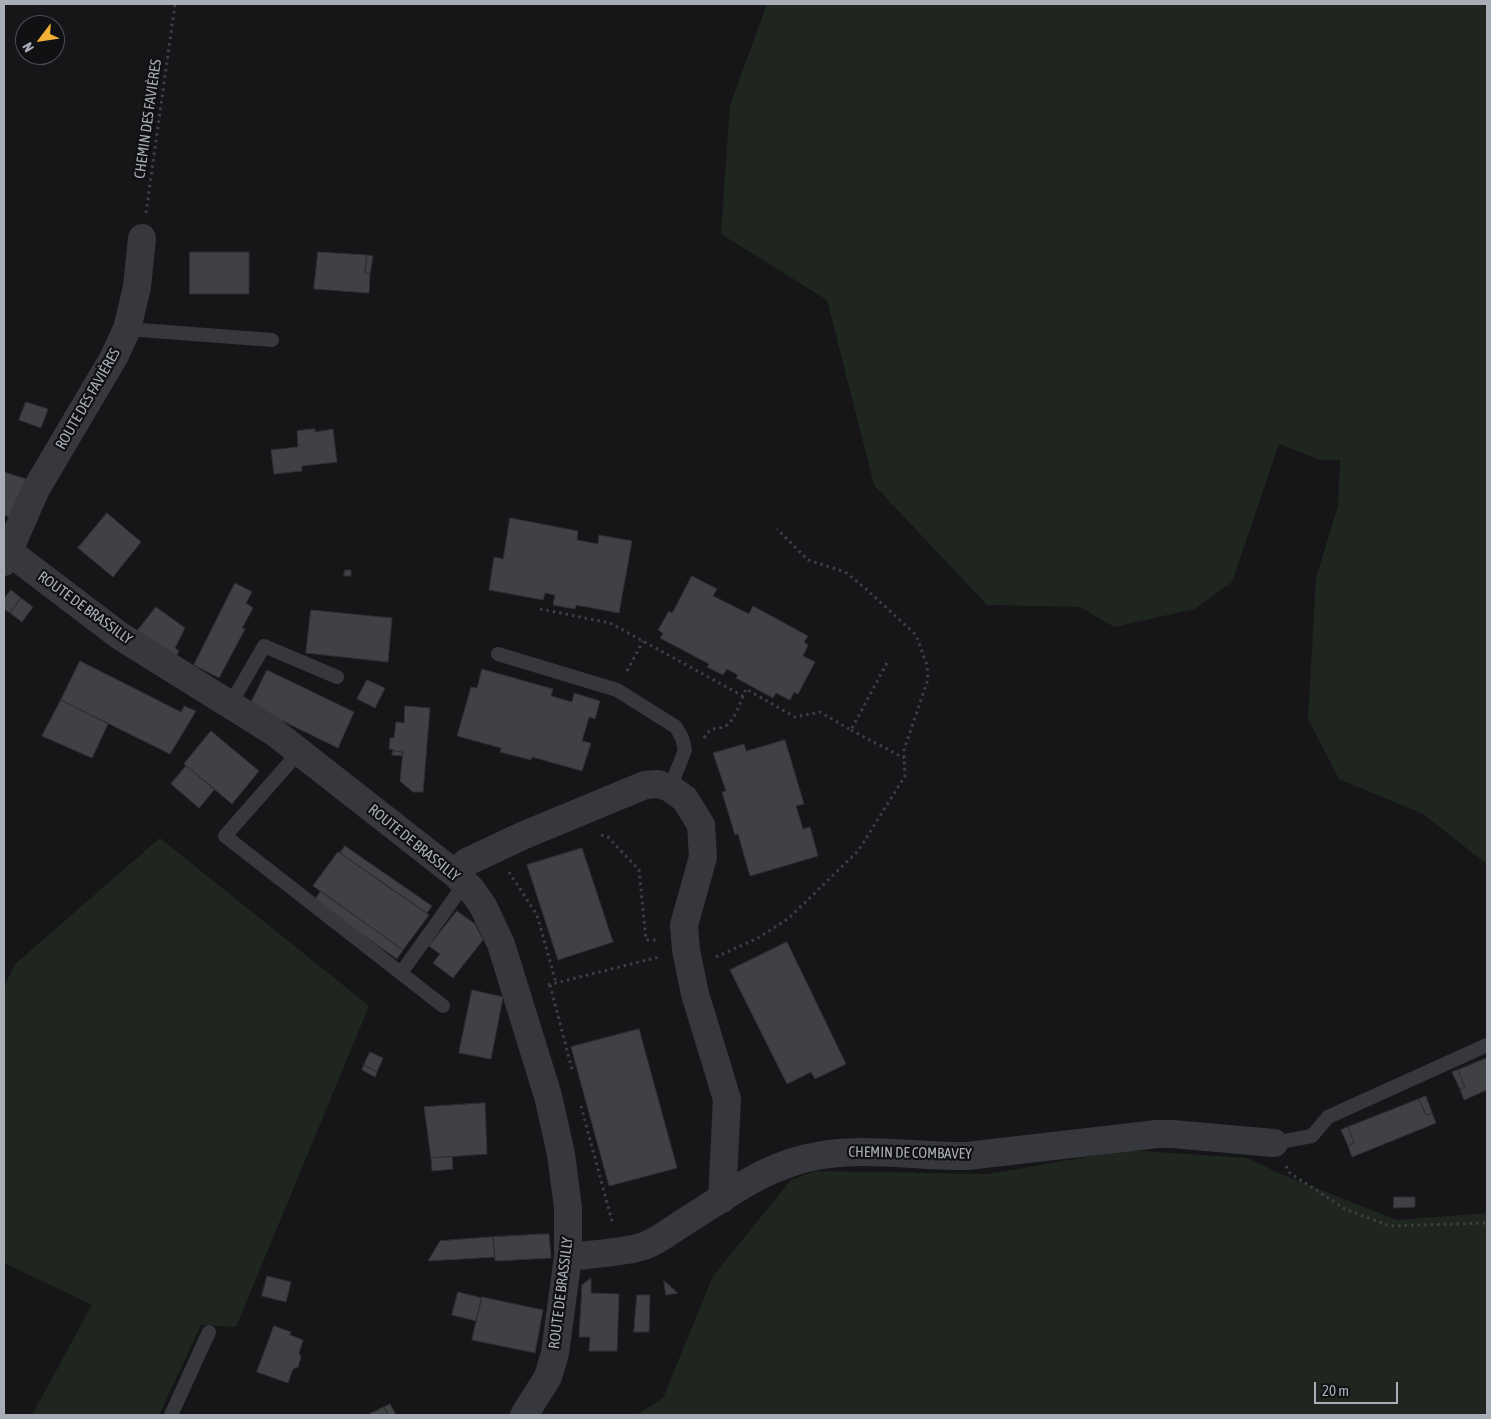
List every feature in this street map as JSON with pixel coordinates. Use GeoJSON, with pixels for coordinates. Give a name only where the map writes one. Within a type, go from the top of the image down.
{"type":"FeatureCollection","features":[{"type":"Feature","properties":{"kind":"street","name":"ROUTE DES FAVIÈRES"},"geometry":{"type":"LineString","coordinates":[[6,554],[36,489],[114,356],[127,329],[137,287],[142,238]]}},
{"type":"Feature","properties":{"kind":"street","name":"ROUTE DE BRASSILLY"},"geometry":{"type":"LineString","coordinates":[[6,554],[120,636],[274,732],[459,878],[483,906],[492,923],[516,993],[548,1096],[561,1154],[568,1208],[568,1257],[555,1353],[548,1377],[524,1415]]}},
{"type":"Feature","properties":{"kind":"street"},"geometry":{"type":"LineString","coordinates":[[459,878],[467,862],[645,784],[658,784],[670,788],[685,799],[701,825],[703,857],[684,925],[695,994],[727,1099],[722,1199]]}},
{"type":"Feature","properties":{"kind":"street","name":"CHEMIN DE COMBAVEY"},"geometry":{"type":"LineString","coordinates":[[568,1257],[645,1246],[762,1176],[792,1162],[834,1153],[854,1151],[967,1156],[1164,1134],[1274,1143]]}},
{"type":"Feature","properties":{"kind":"lane"},"geometry":{"type":"LineString","coordinates":[[127,329],[272,340]]}},
{"type":"Feature","properties":{"kind":"lane"},"geometry":{"type":"LineString","coordinates":[[230,705],[264,646],[337,677]]}},
{"type":"Feature","properties":{"kind":"lane"},"geometry":{"type":"LineString","coordinates":[[498,654],[616,690],[676,727],[682,738],[685,750],[670,788]]}},
{"type":"Feature","properties":{"kind":"lane"},"geometry":{"type":"LineString","coordinates":[[299,752],[225,836],[444,1006]]}},
{"type":"Feature","properties":{"kind":"lane"},"geometry":{"type":"LineString","coordinates":[[401,973],[459,878]]}},
{"type":"Feature","properties":{"kind":"lane"},"geometry":{"type":"LineString","coordinates":[[1274,1143],[1312,1136],[1328,1117],[1487,1045]]}},
{"type":"Feature","properties":{"kind":"lane"},"geometry":{"type":"LineString","coordinates":[[171,1415],[209,1332]]}},
{"type":"Feature","properties":{"kind":"path","name":"CHEMIN DES FAVIÈRES"},"geometry":{"type":"LineString","coordinates":[[142,238],[175,4]]}},
{"type":"Feature","properties":{"kind":"path"},"geometry":{"type":"LineString","coordinates":[[516,993],[758,938],[788,918],[858,850],[905,776],[904,750],[928,679],[927,665],[916,635],[845,572],[808,560],[777,529]]}},
{"type":"Feature","properties":{"kind":"path"},"geometry":{"type":"LineString","coordinates":[[540,609],[610,623],[743,696]]}},
{"type":"Feature","properties":{"kind":"path"},"geometry":{"type":"LineString","coordinates":[[616,690],[644,641]]}},
{"type":"Feature","properties":{"kind":"path"},"geometry":{"type":"LineString","coordinates":[[851,730],[888,661]]}},
{"type":"Feature","properties":{"kind":"path"},"geometry":{"type":"LineString","coordinates":[[685,750],[701,742],[713,728],[725,726],[731,720],[746,689],[795,717],[820,712],[904,758]]}},
{"type":"Feature","properties":{"kind":"path"},"geometry":{"type":"LineString","coordinates":[[572,815],[579,827],[608,837],[639,870],[646,940],[670,941],[689,955]]}},
{"type":"Feature","properties":{"kind":"path"},"geometry":{"type":"LineString","coordinates":[[496,848],[510,876],[537,915],[556,983]]}},
{"type":"Feature","properties":{"kind":"path"},"geometry":{"type":"LineString","coordinates":[[550,984],[574,1079]]}},
{"type":"Feature","properties":{"kind":"path"},"geometry":{"type":"LineString","coordinates":[[579,1098],[619,1250]]}},
{"type":"Feature","properties":{"kind":"path"},"geometry":{"type":"LineString","coordinates":[[1274,1143],[1290,1173],[1345,1209],[1390,1226],[1487,1223]]}},
{"type":"Feature","properties":{"kind":"shaded area"},"geometry":{"type":"Polygon","coordinates":[[[767,4],[1487,4],[1487,864],[1423,814],[1339,779],[1308,719],[1316,578],[1338,506],[1340,460],[1320,460],[1279,444],[1232,582],[1195,609],[1114,627],[1080,607],[987,605],[874,485],[827,300],[721,234],[730,105],[767,4]]]}},
{"type":"Feature","properties":{"kind":"shaded area"},"geometry":{"type":"Polygon","coordinates":[[[160,838],[369,1006],[236,1327],[201,1325],[159,1415],[32,1415],[92,1305],[4,1263],[4,987],[15,964],[160,838]]]}},
{"type":"Feature","properties":{"kind":"shaded area"},"geometry":{"type":"Polygon","coordinates":[[[1127,1150],[1247,1158],[1281,1174],[1397,1220],[1487,1213],[1487,1415],[636,1415],[663,1398],[713,1276],[791,1180],[816,1171],[988,1174],[1127,1150]]]}},
{"type":"Feature","properties":{"kind":"building"},"geometry":{"type":"Polygon","coordinates":[[[190,252],[249,252],[249,294],[190,294],[190,252]]]}},
{"type":"Feature","properties":{"kind":"building"},"geometry":{"type":"Polygon","coordinates":[[[318,252],[367,255],[365,273],[370,274],[369,293],[314,289],[318,252]]]}},
{"type":"Feature","properties":{"kind":"building"},"geometry":{"type":"Polygon","coordinates":[[[367,255],[373,256],[370,274],[365,273],[367,255]]]}},
{"type":"Feature","properties":{"kind":"building"},"geometry":{"type":"Polygon","coordinates":[[[26,402],[48,409],[41,428],[19,420],[26,402]]]}},
{"type":"Feature","properties":{"kind":"building"},"geometry":{"type":"Polygon","coordinates":[[[315,429],[315,432],[333,429],[337,462],[302,466],[302,471],[274,474],[271,450],[298,447],[297,431],[315,429]]]}},
{"type":"Feature","properties":{"kind":"building"},"geometry":{"type":"Polygon","coordinates":[[[4,472],[26,479],[13,518],[4,515],[4,472]]]}},
{"type":"Feature","properties":{"kind":"building"},"geometry":{"type":"Polygon","coordinates":[[[107,513],[141,542],[113,577],[78,548],[107,513]]]}},
{"type":"Feature","properties":{"kind":"building"},"geometry":{"type":"Polygon","coordinates":[[[510,518],[578,531],[577,540],[598,544],[599,535],[632,541],[619,613],[576,605],[575,609],[553,605],[555,595],[545,593],[543,600],[489,590],[494,557],[503,559],[510,518]]]}},
{"type":"Feature","properties":{"kind":"building"},"geometry":{"type":"Polygon","coordinates":[[[345,570],[351,570],[351,576],[344,576],[345,570]]]}},
{"type":"Feature","properties":{"kind":"building"},"geometry":{"type":"Polygon","coordinates":[[[692,576],[717,589],[713,596],[749,614],[753,606],[808,636],[804,642],[808,645],[803,656],[815,662],[798,694],[794,692],[790,700],[776,693],[773,698],[736,678],[738,675],[727,669],[723,675],[707,667],[709,664],[660,638],[663,633],[658,630],[669,611],[672,613],[692,576]]]}},
{"type":"Feature","properties":{"kind":"building"},"geometry":{"type":"Polygon","coordinates":[[[235,583],[252,592],[246,603],[253,608],[242,628],[245,629],[219,678],[194,665],[235,583]]]}},
{"type":"Feature","properties":{"kind":"building"},"geometry":{"type":"Polygon","coordinates":[[[11,590],[21,598],[10,613],[4,609],[4,599],[11,590]]]}},
{"type":"Feature","properties":{"kind":"building"},"geometry":{"type":"Polygon","coordinates":[[[21,598],[33,607],[22,622],[10,613],[21,598]]]}},
{"type":"Feature","properties":{"kind":"building"},"geometry":{"type":"Polygon","coordinates":[[[156,607],[185,628],[175,648],[179,651],[174,660],[134,635],[156,607]]]}},
{"type":"Feature","properties":{"kind":"building"},"geometry":{"type":"Polygon","coordinates":[[[311,610],[392,618],[388,662],[306,653],[311,610]]]}},
{"type":"Feature","properties":{"kind":"building"},"geometry":{"type":"Polygon","coordinates":[[[80,661],[181,712],[184,706],[196,711],[170,754],[61,700],[80,661]]]}},
{"type":"Feature","properties":{"kind":"building"},"geometry":{"type":"Polygon","coordinates":[[[482,669],[553,689],[551,696],[572,702],[574,693],[600,701],[595,719],[589,717],[582,741],[591,743],[582,771],[532,757],[531,760],[500,752],[501,748],[457,736],[471,687],[477,688],[482,669]]]}},
{"type":"Feature","properties":{"kind":"building"},"geometry":{"type":"Polygon","coordinates":[[[267,670],[354,712],[338,748],[250,705],[267,670]]]}},
{"type":"Feature","properties":{"kind":"building"},"geometry":{"type":"Polygon","coordinates":[[[367,680],[385,688],[375,708],[357,699],[367,680]]]}},
{"type":"Feature","properties":{"kind":"building"},"geometry":{"type":"Polygon","coordinates":[[[61,700],[108,724],[92,758],[42,736],[61,700]]]}},
{"type":"Feature","properties":{"kind":"building"},"geometry":{"type":"Polygon","coordinates":[[[405,706],[430,708],[423,792],[413,792],[400,781],[403,752],[389,749],[390,738],[394,738],[396,722],[404,723],[405,706]]]}},
{"type":"Feature","properties":{"kind":"building"},"geometry":{"type":"Polygon","coordinates":[[[211,731],[259,771],[232,804],[184,764],[211,731]]]}},
{"type":"Feature","properties":{"kind":"building"},"geometry":{"type":"Polygon","coordinates":[[[785,740],[804,804],[796,806],[803,829],[810,827],[818,856],[750,876],[738,834],[735,835],[722,792],[726,791],[713,753],[744,744],[746,751],[785,740]]]}},
{"type":"Feature","properties":{"kind":"building"},"geometry":{"type":"Polygon","coordinates":[[[393,751],[403,752],[402,756],[392,755],[393,751]]]}},
{"type":"Feature","properties":{"kind":"building"},"geometry":{"type":"Polygon","coordinates":[[[186,766],[215,789],[199,808],[171,784],[186,766]]]}},
{"type":"Feature","properties":{"kind":"building"},"geometry":{"type":"Polygon","coordinates":[[[345,846],[432,906],[427,913],[340,853],[345,846]]]}},
{"type":"Feature","properties":{"kind":"building"},"geometry":{"type":"Polygon","coordinates":[[[582,848],[613,942],[558,960],[527,865],[582,848]]]}},
{"type":"Feature","properties":{"kind":"building"},"geometry":{"type":"Polygon","coordinates":[[[338,852],[429,915],[403,950],[313,886],[338,852]]]}},
{"type":"Feature","properties":{"kind":"building"},"geometry":{"type":"Polygon","coordinates":[[[321,891],[403,950],[397,959],[314,901],[321,891]]]}},
{"type":"Feature","properties":{"kind":"building"},"geometry":{"type":"Polygon","coordinates":[[[457,911],[475,924],[483,940],[453,978],[433,963],[440,954],[429,946],[457,911]]]}},
{"type":"Feature","properties":{"kind":"building"},"geometry":{"type":"Polygon","coordinates":[[[787,942],[846,1064],[815,1079],[811,1072],[787,1084],[730,970],[787,942]]]}},
{"type":"Feature","properties":{"kind":"building"},"geometry":{"type":"Polygon","coordinates":[[[472,990],[503,997],[491,1059],[459,1053],[472,990]]]}},
{"type":"Feature","properties":{"kind":"building"},"geometry":{"type":"Polygon","coordinates":[[[639,1029],[677,1168],[609,1186],[571,1047],[639,1029]]]}},
{"type":"Feature","properties":{"kind":"building"},"geometry":{"type":"Polygon","coordinates":[[[370,1052],[383,1058],[377,1072],[364,1065],[370,1052]]]}},
{"type":"Feature","properties":{"kind":"building"},"geometry":{"type":"Polygon","coordinates":[[[1487,1058],[1487,1090],[1464,1100],[1460,1089],[1465,1087],[1458,1070],[1487,1058]]]}},
{"type":"Feature","properties":{"kind":"building"},"geometry":{"type":"Polygon","coordinates":[[[364,1065],[377,1072],[375,1077],[362,1070],[364,1065]]]}},
{"type":"Feature","properties":{"kind":"building"},"geometry":{"type":"Polygon","coordinates":[[[1458,1070],[1465,1087],[1460,1089],[1452,1072],[1458,1070]]]}},
{"type":"Feature","properties":{"kind":"building"},"geometry":{"type":"Polygon","coordinates":[[[1426,1096],[1432,1113],[1426,1115],[1419,1099],[1426,1096]]]}},
{"type":"Feature","properties":{"kind":"building"},"geometry":{"type":"Polygon","coordinates":[[[1419,1099],[1426,1115],[1432,1113],[1436,1123],[1352,1157],[1348,1146],[1354,1143],[1348,1127],[1419,1099]]]}},
{"type":"Feature","properties":{"kind":"building"},"geometry":{"type":"Polygon","coordinates":[[[485,1103],[487,1154],[431,1158],[424,1107],[485,1103]]]}},
{"type":"Feature","properties":{"kind":"building"},"geometry":{"type":"Polygon","coordinates":[[[1348,1127],[1354,1143],[1348,1146],[1341,1130],[1348,1127]]]}},
{"type":"Feature","properties":{"kind":"building"},"geometry":{"type":"Polygon","coordinates":[[[452,1157],[453,1169],[432,1171],[431,1158],[452,1157]]]}},
{"type":"Feature","properties":{"kind":"building"},"geometry":{"type":"Polygon","coordinates":[[[1394,1197],[1415,1197],[1415,1207],[1394,1208],[1394,1197]]]}},
{"type":"Feature","properties":{"kind":"building"},"geometry":{"type":"Polygon","coordinates":[[[549,1234],[551,1258],[495,1261],[493,1237],[549,1234]]]}},
{"type":"Feature","properties":{"kind":"building"},"geometry":{"type":"Polygon","coordinates":[[[493,1237],[495,1257],[428,1261],[440,1241],[493,1237]]]}},
{"type":"Feature","properties":{"kind":"building"},"geometry":{"type":"Polygon","coordinates":[[[267,1276],[291,1282],[286,1302],[262,1296],[267,1276]]]}},
{"type":"Feature","properties":{"kind":"building"},"geometry":{"type":"Polygon","coordinates":[[[591,1278],[591,1293],[619,1294],[617,1351],[589,1351],[590,1337],[579,1337],[582,1285],[591,1278]]]}},
{"type":"Feature","properties":{"kind":"building"},"geometry":{"type":"Polygon","coordinates":[[[664,1281],[678,1293],[666,1295],[664,1281]]]}},
{"type":"Feature","properties":{"kind":"building"},"geometry":{"type":"Polygon","coordinates":[[[458,1292],[482,1298],[476,1321],[452,1315],[458,1292]]]}},
{"type":"Feature","properties":{"kind":"building"},"geometry":{"type":"Polygon","coordinates":[[[637,1295],[650,1295],[649,1332],[634,1332],[637,1295]]]}},
{"type":"Feature","properties":{"kind":"building"},"geometry":{"type":"Polygon","coordinates":[[[482,1297],[543,1310],[535,1353],[472,1340],[482,1297]]]}},
{"type":"Feature","properties":{"kind":"building"},"geometry":{"type":"Polygon","coordinates":[[[274,1326],[291,1332],[290,1335],[303,1340],[299,1353],[301,1357],[298,1367],[293,1369],[288,1383],[257,1372],[274,1326]]]}},
{"type":"Feature","properties":{"kind":"building"},"geometry":{"type":"Polygon","coordinates":[[[390,1404],[396,1415],[388,1415],[384,1407],[390,1404]]]}},
{"type":"Feature","properties":{"kind":"building"},"geometry":{"type":"Polygon","coordinates":[[[384,1407],[388,1415],[368,1415],[384,1407]]]}}]}
